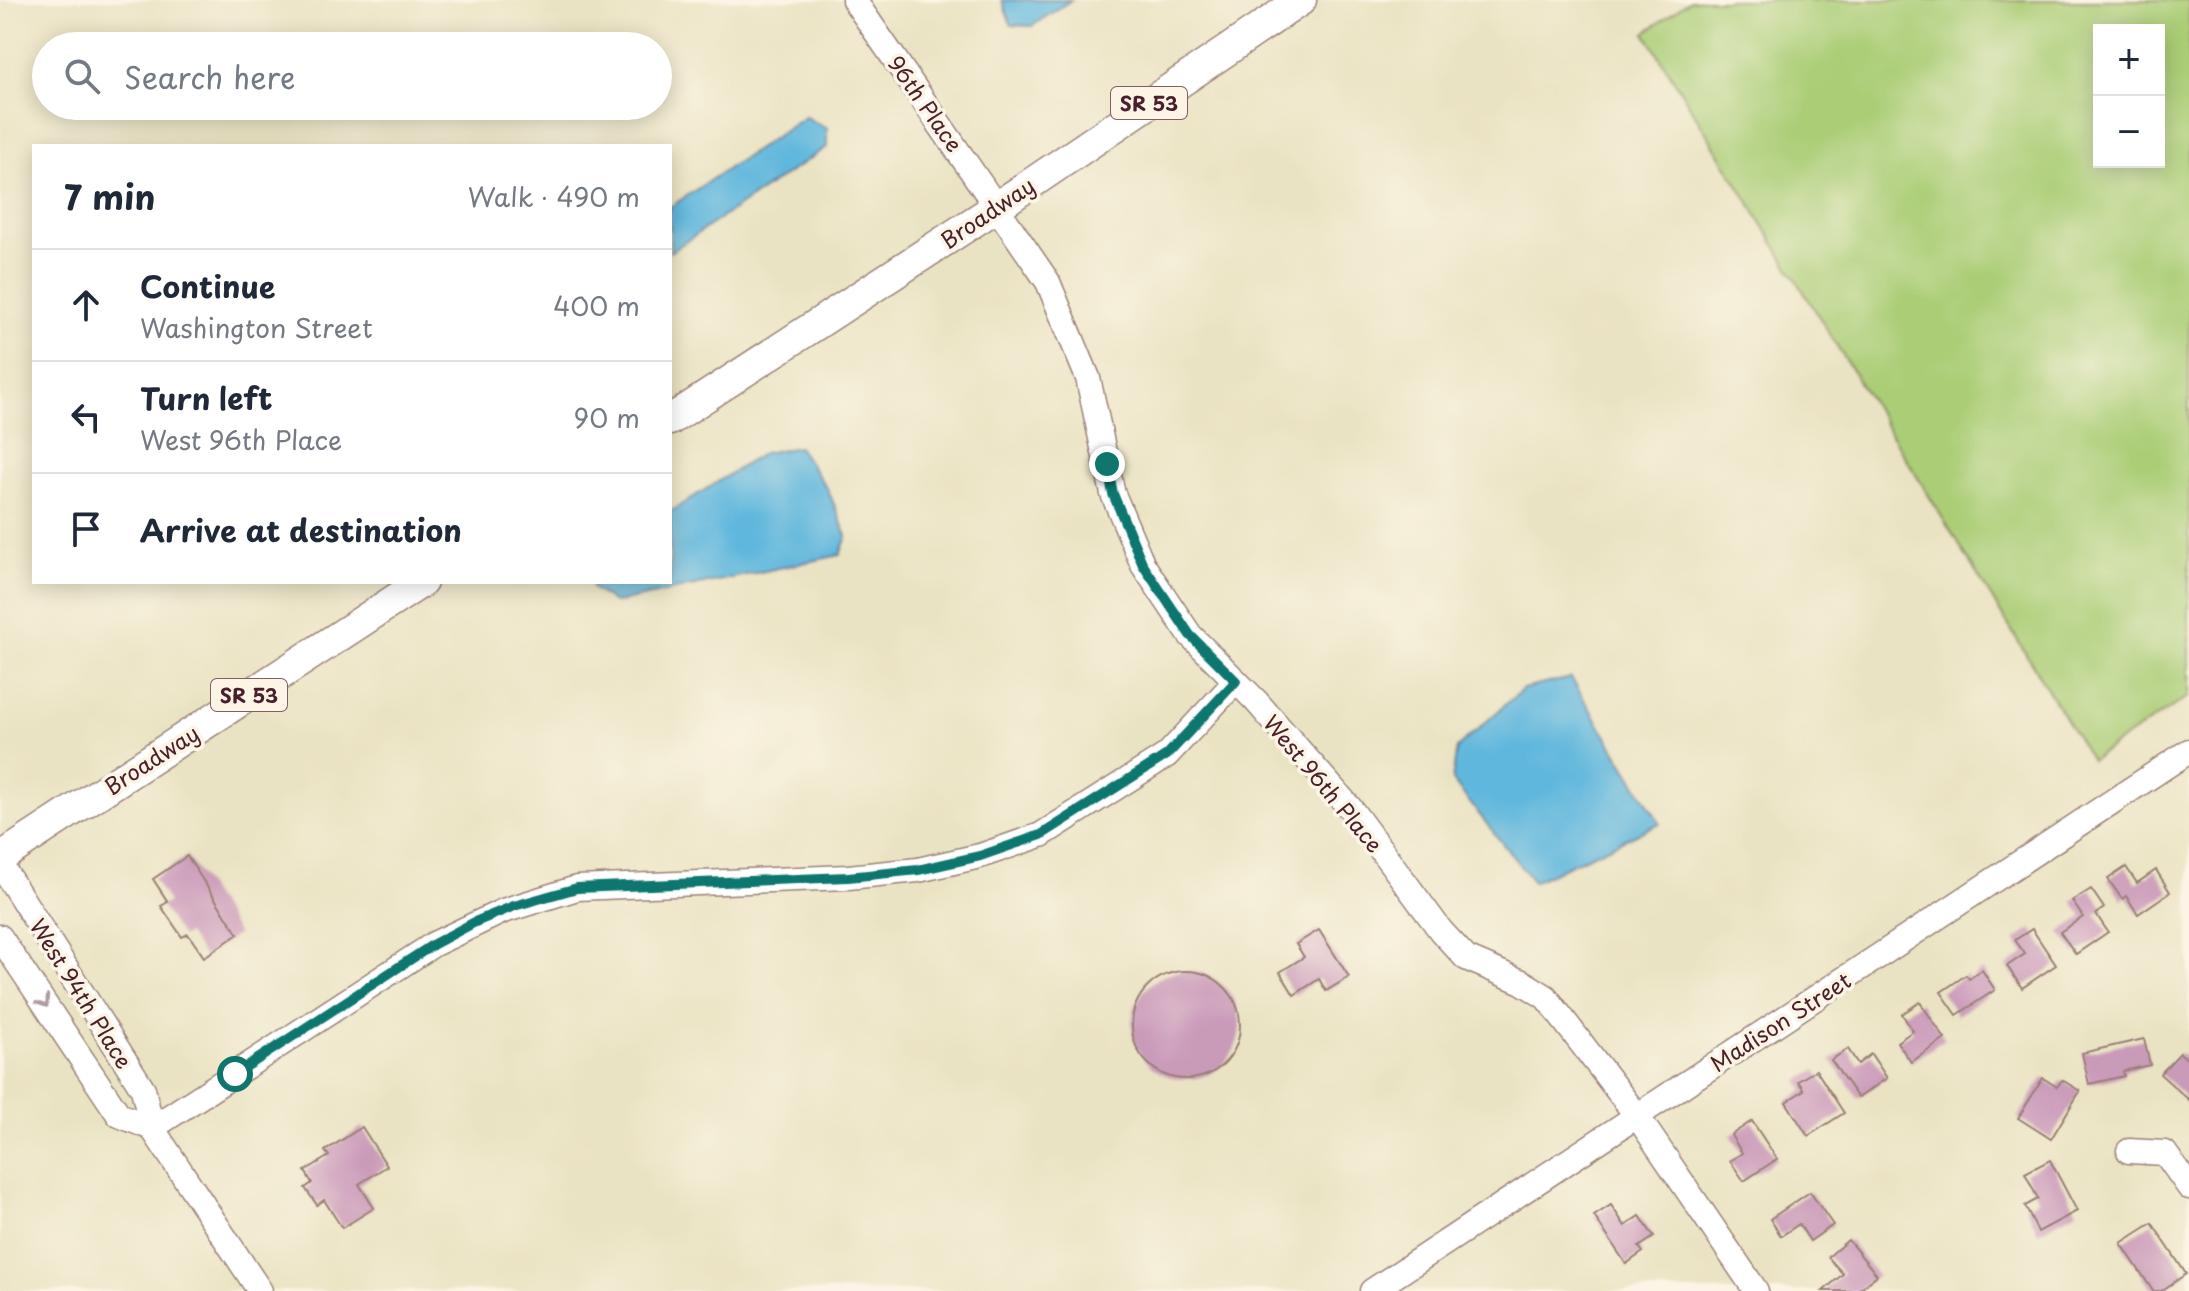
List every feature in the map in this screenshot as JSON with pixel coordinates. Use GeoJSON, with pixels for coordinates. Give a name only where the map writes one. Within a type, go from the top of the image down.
{"type":"FeatureCollection","features":[{"type":"Feature","properties":{"kind":"main road","name":"Broadway"},"geometry":{"type":"LineString","coordinates":[[672,419],[998,206],[1301,0]]}},
{"type":"Feature","properties":{"kind":"main road","name":"Broadway"},"geometry":{"type":"LineString","coordinates":[[0,861],[419,584]]}},
{"type":"Feature","properties":{"kind":"street","name":"96th Place"},"geometry":{"type":"LineString","coordinates":[[854,0],[998,206]]}},
{"type":"Feature","properties":{"kind":"street","name":"West 96th Place"},"geometry":{"type":"LineString","coordinates":[[998,206],[1048,282],[1088,378],[1113,494],[1143,565],[1190,635],[1236,681],[1350,808],[1441,931],[1466,958],[1522,982],[1546,997],[1637,1116],[1756,1291]]}},
{"type":"Feature","properties":{"kind":"street"},"geometry":{"type":"LineString","coordinates":[[152,1128],[434,944],[514,906],[577,888],[848,877],[918,870],[980,856],[1041,835],[1167,755],[1236,681]]}},
{"type":"Feature","properties":{"kind":"street","name":"Madison Street"},"geometry":{"type":"LineString","coordinates":[[1372,1291],[2189,751]]}},
{"type":"Feature","properties":{"kind":"street","name":"West 94th Place"},"geometry":{"type":"LineString","coordinates":[[0,861],[143,1089],[152,1128],[260,1291]]}},
{"type":"Feature","properties":{"kind":"street","name":"West 94th Place"},"geometry":{"type":"LineString","coordinates":[[0,937],[119,1115],[152,1128]]}},
{"type":"Feature","properties":{"kind":"street"},"geometry":{"type":"LineString","coordinates":[[2129,1151],[2165,1153],[2189,1187]]}},
{"type":"Feature","properties":{"kind":"green space"},"geometry":{"type":"Polygon","coordinates":[[[1690,0],[2189,0],[2189,696],[2091,760],[1645,33],[1690,0]]]}},
{"type":"Feature","properties":{"kind":"water"},"geometry":{"type":"Polygon","coordinates":[[[1002,0],[1071,0],[1032,26],[1011,25],[1002,0]]]}},
{"type":"Feature","properties":{"kind":"water"},"geometry":{"type":"Polygon","coordinates":[[[805,117],[827,128],[827,147],[672,251],[672,206],[805,117]]]}},
{"type":"Feature","properties":{"kind":"water"},"geometry":{"type":"Polygon","coordinates":[[[798,447],[828,490],[847,536],[840,555],[614,603],[592,588],[592,584],[672,584],[672,511],[763,453],[798,447]]]}},
{"type":"Feature","properties":{"kind":"water"},"geometry":{"type":"Polygon","coordinates":[[[1571,678],[1660,823],[1533,882],[1452,780],[1457,748],[1523,689],[1571,678]]]}},
{"type":"Feature","properties":{"kind":"building"},"geometry":{"type":"Polygon","coordinates":[[[187,856],[238,934],[204,957],[188,934],[182,937],[161,906],[168,902],[153,879],[187,856]]]}},
{"type":"Feature","properties":{"kind":"building"},"geometry":{"type":"Polygon","coordinates":[[[2126,867],[2137,883],[2156,870],[2170,892],[2138,914],[2126,896],[2122,899],[2108,879],[2126,867]]]}},
{"type":"Feature","properties":{"kind":"building"},"geometry":{"type":"Polygon","coordinates":[[[2091,889],[2104,908],[2096,914],[2108,932],[2076,954],[2060,932],[2083,917],[2072,901],[2091,889]]]}},
{"type":"Feature","properties":{"kind":"building"},"geometry":{"type":"Polygon","coordinates":[[[2032,929],[2056,965],[2022,988],[2007,966],[2025,954],[2015,940],[2032,929]]]}},
{"type":"Feature","properties":{"kind":"building"},"geometry":{"type":"Polygon","coordinates":[[[1319,930],[1349,977],[1326,991],[1319,979],[1294,995],[1280,972],[1304,957],[1296,944],[1319,930]]]}},
{"type":"Feature","properties":{"kind":"building"},"geometry":{"type":"Polygon","coordinates":[[[1982,970],[1995,990],[1957,1015],[1941,992],[1966,975],[1969,979],[1982,970]]]}},
{"type":"Feature","properties":{"kind":"building"},"geometry":{"type":"Polygon","coordinates":[[[1186,971],[1207,975],[1224,987],[1236,1004],[1240,1025],[1236,1046],[1224,1063],[1207,1075],[1186,1079],[1165,1075],[1148,1063],[1136,1046],[1132,1025],[1136,1004],[1148,987],[1165,975],[1186,971]]]}},
{"type":"Feature","properties":{"kind":"building"},"geometry":{"type":"Polygon","coordinates":[[[1920,1002],[1945,1039],[1911,1062],[1897,1042],[1913,1031],[1902,1014],[1920,1002]]]}},
{"type":"Feature","properties":{"kind":"building"},"geometry":{"type":"Polygon","coordinates":[[[2144,1039],[2150,1065],[2123,1071],[2124,1076],[2089,1084],[2082,1053],[2144,1039]]]}},
{"type":"Feature","properties":{"kind":"building"},"geometry":{"type":"Polygon","coordinates":[[[1848,1049],[1858,1064],[1871,1054],[1887,1078],[1858,1098],[1831,1060],[1848,1049]]]}},
{"type":"Feature","properties":{"kind":"building"},"geometry":{"type":"Polygon","coordinates":[[[2180,1053],[2189,1061],[2189,1100],[2160,1074],[2180,1053]]]}},
{"type":"Feature","properties":{"kind":"building"},"geometry":{"type":"Polygon","coordinates":[[[1816,1070],[1844,1113],[1808,1136],[1786,1102],[1804,1090],[1798,1081],[1816,1070]]]}},
{"type":"Feature","properties":{"kind":"building"},"geometry":{"type":"Polygon","coordinates":[[[2043,1078],[2057,1087],[2062,1080],[2080,1091],[2051,1139],[2018,1118],[2043,1078]]]}},
{"type":"Feature","properties":{"kind":"building"},"geometry":{"type":"Polygon","coordinates":[[[1752,1121],[1777,1159],[1744,1181],[1730,1161],[1742,1153],[1731,1135],[1752,1121]]]}},
{"type":"Feature","properties":{"kind":"building"},"geometry":{"type":"Polygon","coordinates":[[[362,1127],[387,1166],[359,1184],[374,1208],[342,1228],[324,1200],[317,1205],[305,1188],[312,1183],[305,1171],[329,1156],[325,1151],[362,1127]]]}},
{"type":"Feature","properties":{"kind":"building"},"geometry":{"type":"Polygon","coordinates":[[[2050,1160],[2077,1211],[2038,1232],[2025,1206],[2038,1199],[2025,1173],[2050,1160]]]}},
{"type":"Feature","properties":{"kind":"building"},"geometry":{"type":"Polygon","coordinates":[[[1810,1192],[1833,1225],[1810,1241],[1799,1224],[1781,1236],[1770,1219],[1810,1192]]]}},
{"type":"Feature","properties":{"kind":"building"},"geometry":{"type":"Polygon","coordinates":[[[1611,1205],[1625,1226],[1640,1216],[1654,1237],[1639,1247],[1643,1252],[1626,1264],[1594,1216],[1611,1205]]]}},
{"type":"Feature","properties":{"kind":"building"},"geometry":{"type":"Polygon","coordinates":[[[2152,1223],[2186,1274],[2161,1291],[2153,1291],[2121,1243],[2152,1223]]]}},
{"type":"Feature","properties":{"kind":"building"},"geometry":{"type":"Polygon","coordinates":[[[1848,1240],[1877,1275],[1857,1291],[1823,1291],[1843,1274],[1828,1257],[1848,1240]]]}},
{"type":"Feature","properties":{"kind":"route"},"geometry":{"type":"LineString","coordinates":[[235,1074],[434,944],[514,906],[577,888],[848,877],[918,870],[980,856],[1041,835],[1167,755],[1236,681],[1190,635],[1143,565],[1113,494],[1107,464]]}}]}
